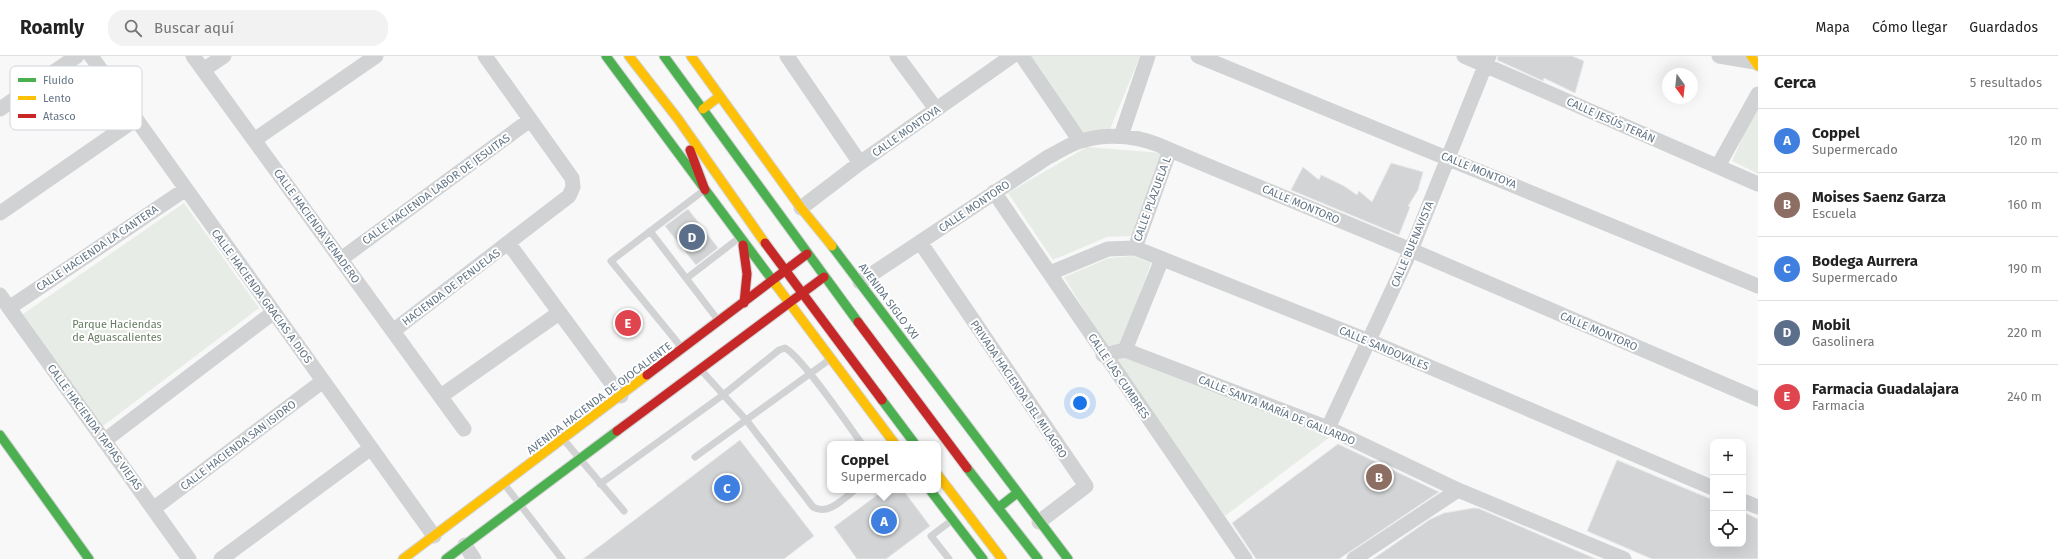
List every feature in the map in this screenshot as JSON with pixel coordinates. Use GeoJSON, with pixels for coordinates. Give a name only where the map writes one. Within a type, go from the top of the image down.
{"type":"FeatureCollection","features":[{"type":"Feature","properties":{"kind":"main road"},"geometry":{"type":"LineString","coordinates":[[606,56],[789,304],[893,441]]}},
{"type":"Feature","properties":{"kind":"main road"},"geometry":{"type":"LineString","coordinates":[[629,56],[678,119],[785,272],[913,441]]}},
{"type":"Feature","properties":{"kind":"main road"},"geometry":{"type":"LineString","coordinates":[[664,56],[824,278],[930,421],[1038,559]]}},
{"type":"Feature","properties":{"kind":"main road","name":"AVENIDA SIGLO XXI"},"geometry":{"type":"LineString","coordinates":[[691,56],[801,208],[860,282],[1068,559]]}},
{"type":"Feature","properties":{"kind":"main road"},"geometry":{"type":"LineString","coordinates":[[703,109],[720,96]]}},
{"type":"Feature","properties":{"kind":"main road"},"geometry":{"type":"LineString","coordinates":[[678,119],[705,190]]}},
{"type":"Feature","properties":{"kind":"main road"},"geometry":{"type":"LineString","coordinates":[[741,239],[748,270],[748,284],[744,303]]}},
{"type":"Feature","properties":{"kind":"main road","name":"AVENIDA HACIENDA DE OJOCALIENTE"},"geometry":{"type":"LineString","coordinates":[[403,559],[621,396],[807,254]]}},
{"type":"Feature","properties":{"kind":"main road"},"geometry":{"type":"LineString","coordinates":[[446,559],[752,330],[824,278]]}},
{"type":"Feature","properties":{"kind":"main road"},"geometry":{"type":"LineString","coordinates":[[752,330],[776,323]]}},
{"type":"Feature","properties":{"kind":"main road"},"geometry":{"type":"LineString","coordinates":[[795,325],[810,332]]}},
{"type":"Feature","properties":{"kind":"main road"},"geometry":{"type":"LineString","coordinates":[[0,435],[89,559]]}},
{"type":"Feature","properties":{"kind":"main road"},"geometry":{"type":"LineString","coordinates":[[941,479],[1002,559]]}},
{"type":"Feature","properties":{"kind":"main road"},"geometry":{"type":"LineString","coordinates":[[932,493],[983,559]]}},
{"type":"Feature","properties":{"kind":"main road"},"geometry":{"type":"LineString","coordinates":[[998,508],[1017,493]]}},
{"type":"Feature","properties":{"kind":"street"},"geometry":{"type":"LineString","coordinates":[[62,66],[77,56]]}},
{"type":"Feature","properties":{"kind":"street","name":"CALLE HACIENDA GRACIAS A DIOS"},"geometry":{"type":"LineString","coordinates":[[91,56],[98,66]]}},
{"type":"Feature","properties":{"kind":"street","name":"CALLE HACIENDA VENADERO"},"geometry":{"type":"LineString","coordinates":[[193,56],[464,429]]}},
{"type":"Feature","properties":{"kind":"street"},"geometry":{"type":"LineString","coordinates":[[203,70],[224,56]]}},
{"type":"Feature","properties":{"kind":"street"},"geometry":{"type":"LineString","coordinates":[[254,140],[376,56]]}},
{"type":"Feature","properties":{"kind":"street","name":"HACIENDA DE PENUELAS"},"geometry":{"type":"LineString","coordinates":[[393,331],[509,244],[569,196],[573,187],[572,178],[485,56]]}},
{"type":"Feature","properties":{"kind":"street"},"geometry":{"type":"LineString","coordinates":[[787,56],[860,163]]}},
{"type":"Feature","properties":{"kind":"street"},"geometry":{"type":"LineString","coordinates":[[897,56],[936,109]]}},
{"type":"Feature","properties":{"kind":"street","name":"CALLE MONTOYA"},"geometry":{"type":"LineString","coordinates":[[801,208],[860,163],[1012,56]]}},
{"type":"Feature","properties":{"kind":"street"},"geometry":{"type":"LineString","coordinates":[[1022,56],[1080,141]]}},
{"type":"Feature","properties":{"kind":"street"},"geometry":{"type":"LineString","coordinates":[[1121,136],[1148,56]]}},
{"type":"Feature","properties":{"kind":"street","name":"CALLE MONTOYA"},"geometry":{"type":"LineString","coordinates":[[1198,56],[1758,286]]}},
{"type":"Feature","properties":{"kind":"street","name":"CALLE JESÚS TERÁN"},"geometry":{"type":"LineString","coordinates":[[1464,56],[1487,60],[1758,184]]}},
{"type":"Feature","properties":{"kind":"street"},"geometry":{"type":"LineString","coordinates":[[1719,56],[1755,61]]}},
{"type":"Feature","properties":{"kind":"street","name":"CALLE BUENAVISTA"},"geometry":{"type":"LineString","coordinates":[[1328,428],[1411,250],[1487,60]]}},
{"type":"Feature","properties":{"kind":"street"},"geometry":{"type":"LineString","coordinates":[[1718,166],[1758,94]]}},
{"type":"Feature","properties":{"kind":"street"},"geometry":{"type":"LineString","coordinates":[[0,109],[10,102]]}},
{"type":"Feature","properties":{"kind":"street","name":"CALLE HACIENDA LABOR DE JESUITAS"},"geometry":{"type":"LineString","coordinates":[[341,259],[530,120]]}},
{"type":"Feature","properties":{"kind":"street","name":"CALLE HACIENDA GRACIAS A DIOS"},"geometry":{"type":"LineString","coordinates":[[142,127],[434,536]]}},
{"type":"Feature","properties":{"kind":"street"},"geometry":{"type":"LineString","coordinates":[[0,213],[120,130]]}},
{"type":"Feature","properties":{"kind":"street","name":"CALLE MONTORO"},"geometry":{"type":"LineString","coordinates":[[860,282],[1048,157],[1080,141],[1100,137],[1121,136],[1155,142],[1170,150],[1411,250],[1758,399]]}},
{"type":"Feature","properties":{"kind":"street","name":"CALLE PLAZUELA L"},"geometry":{"type":"LineString","coordinates":[[1135,248],[1170,150]]}},
{"type":"Feature","properties":{"kind":"street","name":"CALLE HACIENDA LA CANTERA"},"geometry":{"type":"LineString","coordinates":[[9,308],[186,189]]}},
{"type":"Feature","properties":{"kind":"street","name":"CALLE LAS CUMBRES"},"geometry":{"type":"LineString","coordinates":[[994,192],[1050,272],[1103,355],[1245,559]]}},
{"type":"Feature","properties":{"kind":"street","name":"PRIVADA HACIENDA DEL MILAGRO"},"geometry":{"type":"LineString","coordinates":[[920,242],[1086,486],[1039,522]]}},
{"type":"Feature","properties":{"kind":"street"},"geometry":{"type":"LineString","coordinates":[[509,244],[621,396]]}},
{"type":"Feature","properties":{"kind":"street","name":"CALLE SANDOVALES"},"geometry":{"type":"LineString","coordinates":[[1050,272],[1108,249],[1135,248],[1369,341],[1710,487]]}},
{"type":"Feature","properties":{"kind":"street"},"geometry":{"type":"LineString","coordinates":[[1103,355],[1125,350],[1162,259]]}},
{"type":"Feature","properties":{"kind":"street","name":"CALLE HACIENDA TAPIAS VIEJAS"},"geometry":{"type":"LineString","coordinates":[[0,295],[189,559]]}},
{"type":"Feature","properties":{"kind":"street"},"geometry":{"type":"LineString","coordinates":[[104,441],[274,312]]}},
{"type":"Feature","properties":{"kind":"street"},"geometry":{"type":"LineString","coordinates":[[440,396],[559,313]]}},
{"type":"Feature","properties":{"kind":"street","name":"CALLE SANTA MARÍA DE GALLARDO"},"geometry":{"type":"LineString","coordinates":[[1125,350],[1328,428],[1458,490],[1624,559]]}},
{"type":"Feature","properties":{"kind":"street","name":"CALLE HACIENDA SAN ISIDRO"},"geometry":{"type":"LineString","coordinates":[[153,509],[323,381]]}},
{"type":"Feature","properties":{"kind":"street"},"geometry":{"type":"LineString","coordinates":[[221,559],[371,448]]}},
{"type":"Feature","properties":{"kind":"street"},"geometry":{"type":"LineString","coordinates":[[1354,559],[1458,490]]}},
{"type":"Feature","properties":{"kind":"street"},"geometry":{"type":"LineString","coordinates":[[1746,502],[1758,507]]}},
{"type":"Feature","properties":{"kind":"street"},"geometry":{"type":"LineString","coordinates":[[465,545],[474,559]]}},
{"type":"Feature","properties":{"kind":"lane"},"geometry":{"type":"LineString","coordinates":[[683,349],[611,261],[705,190]]}},
{"type":"Feature","properties":{"kind":"lane"},"geometry":{"type":"LineString","coordinates":[[650,231],[720,321]]}},
{"type":"Feature","properties":{"kind":"lane"},"geometry":{"type":"LineString","coordinates":[[687,278],[741,239]]}},
{"type":"Feature","properties":{"kind":"lane"},"geometry":{"type":"LineString","coordinates":[[600,484],[723,395],[778,350],[785,348],[790,351],[809,374],[860,441]]}},
{"type":"Feature","properties":{"kind":"lane"},"geometry":{"type":"LineString","coordinates":[[695,457],[830,359]]}},
{"type":"Feature","properties":{"kind":"lane"},"geometry":{"type":"LineString","coordinates":[[700,370],[746,421],[813,507],[819,511],[827,510],[852,493]]}},
{"type":"Feature","properties":{"kind":"lane"},"geometry":{"type":"LineString","coordinates":[[564,439],[579,460],[624,511]]}},
{"type":"Feature","properties":{"kind":"lane"},"geometry":{"type":"LineString","coordinates":[[504,484],[562,559]]}},
{"type":"Feature","properties":{"kind":"lane"},"geometry":{"type":"LineString","coordinates":[[949,559],[930,536],[953,520]]}},
{"type":"Feature","properties":{"kind":"green space"},"geometry":{"type":"Polygon","coordinates":[[[1027,56],[1140,56],[1109,132],[1084,133],[1027,56]]]}},
{"type":"Feature","properties":{"kind":"green space"},"geometry":{"type":"Polygon","coordinates":[[[1758,103],[1758,174],[1732,161],[1758,103]]]}},
{"type":"Feature","properties":{"kind":"green space"},"geometry":{"type":"Polygon","coordinates":[[[1087,147],[1162,153],[1132,236],[1107,237],[1053,260],[1008,193],[1087,147]]]}},
{"type":"Feature","properties":{"kind":"green space","name":"Parque Haciendas de Aguascalientes"},"geometry":{"type":"Polygon","coordinates":[[[184,203],[259,308],[103,426],[23,314],[184,203]]]}},
{"type":"Feature","properties":{"kind":"green space"},"geometry":{"type":"Polygon","coordinates":[[[1133,256],[1151,263],[1121,345],[1106,346],[1064,277],[1109,258],[1133,256]]]}},
{"type":"Feature","properties":{"kind":"green space"},"geometry":{"type":"Polygon","coordinates":[[[1125,357],[1330,437],[1225,516],[1111,360],[1125,357]]]}},
{"type":"Feature","properties":{"kind":"building"},"geometry":{"type":"Polygon","coordinates":[[[1498,56],[1572,56],[1584,61],[1575,93],[1544,78],[1543,81],[1497,60],[1498,56]]]}},
{"type":"Feature","properties":{"kind":"building"},"geometry":{"type":"Polygon","coordinates":[[[1391,163],[1423,172],[1418,190],[1408,206],[1410,207],[1399,235],[1291,190],[1303,167],[1319,180],[1321,175],[1344,186],[1357,195],[1359,191],[1372,202],[1391,163]]]}},
{"type":"Feature","properties":{"kind":"building"},"geometry":{"type":"Polygon","coordinates":[[[688,209],[718,248],[696,265],[665,226],[688,209]]]}},
{"type":"Feature","properties":{"kind":"building"},"geometry":{"type":"Polygon","coordinates":[[[740,440],[814,536],[784,559],[583,559],[740,440]]]}},
{"type":"Feature","properties":{"kind":"building"},"geometry":{"type":"Polygon","coordinates":[[[1338,444],[1439,492],[1339,559],[1256,559],[1232,523],[1338,444]]]}},
{"type":"Feature","properties":{"kind":"building"},"geometry":{"type":"Polygon","coordinates":[[[1617,460],[1710,499],[1710,547],[1746,547],[1746,513],[1758,519],[1758,559],[1652,559],[1587,531],[1617,460]]]}},
{"type":"Feature","properties":{"kind":"building"},"geometry":{"type":"Polygon","coordinates":[[[880,493],[905,493],[930,526],[886,559],[857,559],[834,527],[880,493]]]}},
{"type":"Feature","properties":{"kind":"building"},"geometry":{"type":"Polygon","coordinates":[[[1474,508],[1480,509],[1596,559],[1373,559],[1429,520],[1444,513],[1474,508]]]}},
{"type":"Feature","properties":{"kind":"traffic: fast"},"geometry":{"type":"LineString","coordinates":[[606,56],[776,285]]}},
{"type":"Feature","properties":{"kind":"traffic: fast"},"geometry":{"type":"LineString","coordinates":[[664,56],[858,322]]}},
{"type":"Feature","properties":{"kind":"traffic: fast"},"geometry":{"type":"LineString","coordinates":[[832,246],[1068,559]]}},
{"type":"Feature","properties":{"kind":"traffic: fast"},"geometry":{"type":"LineString","coordinates":[[882,400],[913,441]]}},
{"type":"Feature","properties":{"kind":"traffic: fast"},"geometry":{"type":"LineString","coordinates":[[446,559],[617,431]]}},
{"type":"Feature","properties":{"kind":"traffic: fast"},"geometry":{"type":"LineString","coordinates":[[0,435],[89,559]]}},
{"type":"Feature","properties":{"kind":"traffic: fast"},"geometry":{"type":"LineString","coordinates":[[967,468],[1038,559]]}},
{"type":"Feature","properties":{"kind":"traffic: fast"},"geometry":{"type":"LineString","coordinates":[[932,493],[983,559]]}},
{"type":"Feature","properties":{"kind":"traffic: fast"},"geometry":{"type":"LineString","coordinates":[[998,508],[1017,493]]}},
{"type":"Feature","properties":{"kind":"traffic: slow"},"geometry":{"type":"LineString","coordinates":[[629,56],[678,119],[765,243]]}},
{"type":"Feature","properties":{"kind":"traffic: slow"},"geometry":{"type":"LineString","coordinates":[[691,56],[801,208],[832,246]]}},
{"type":"Feature","properties":{"kind":"traffic: slow"},"geometry":{"type":"LineString","coordinates":[[1751,56],[1758,66]]}},
{"type":"Feature","properties":{"kind":"traffic: slow"},"geometry":{"type":"LineString","coordinates":[[703,109],[720,96]]}},
{"type":"Feature","properties":{"kind":"traffic: slow"},"geometry":{"type":"LineString","coordinates":[[776,285],[893,441]]}},
{"type":"Feature","properties":{"kind":"traffic: slow"},"geometry":{"type":"LineString","coordinates":[[403,559],[647,375]]}},
{"type":"Feature","properties":{"kind":"traffic: slow"},"geometry":{"type":"LineString","coordinates":[[941,479],[1002,559]]}},
{"type":"Feature","properties":{"kind":"traffic: jam"},"geometry":{"type":"LineString","coordinates":[[690,150],[705,190]]}},
{"type":"Feature","properties":{"kind":"traffic: jam"},"geometry":{"type":"LineString","coordinates":[[765,243],[882,400]]}},
{"type":"Feature","properties":{"kind":"traffic: jam"},"geometry":{"type":"LineString","coordinates":[[743,245],[747,274],[744,303]]}},
{"type":"Feature","properties":{"kind":"traffic: jam"},"geometry":{"type":"LineString","coordinates":[[647,375],[807,254]]}},
{"type":"Feature","properties":{"kind":"traffic: jam"},"geometry":{"type":"LineString","coordinates":[[617,431],[824,277]]}},
{"type":"Feature","properties":{"kind":"traffic: jam"},"geometry":{"type":"LineString","coordinates":[[858,322],[967,468]]}},
{"type":"Feature","properties":{"kind":"place","name":"Mobil"},"geometry":{"type":"Point","coordinates":[692,237]}},
{"type":"Feature","properties":{"kind":"place","name":"Farmacia Guadalajara"},"geometry":{"type":"Point","coordinates":[628,323]}},
{"type":"Feature","properties":{"kind":"place","name":"Moises Saenz Garza"},"geometry":{"type":"Point","coordinates":[1379,477]}},
{"type":"Feature","properties":{"kind":"place","name":"Bodega Aurrera"},"geometry":{"type":"Point","coordinates":[727,488]}},
{"type":"Feature","properties":{"kind":"place","name":"Coppel"},"geometry":{"type":"Point","coordinates":[884,521]}}]}
